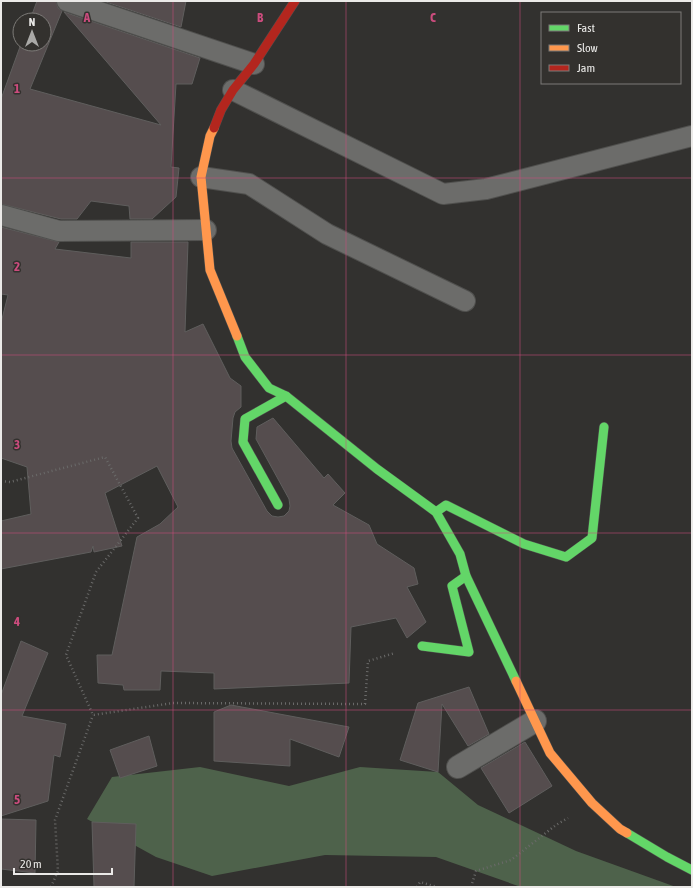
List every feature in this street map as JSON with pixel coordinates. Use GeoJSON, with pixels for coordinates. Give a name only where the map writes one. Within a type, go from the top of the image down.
{"type":"FeatureCollection","features":[{"type":"Feature","properties":{"kind":"street"},"geometry":{"type":"LineString","coordinates":[[295,1],[254,64],[233,90],[221,110],[210,136],[201,177],[210,270],[245,357],[269,388],[286,396],[377,469],[436,512],[460,554],[466,576],[550,753],[592,803],[620,829],[692,870]]}},
{"type":"Feature","properties":{"kind":"street"},"geometry":{"type":"LineString","coordinates":[[278,505],[243,442],[246,419],[286,396]]}},
{"type":"Feature","properties":{"kind":"street"},"geometry":{"type":"LineString","coordinates":[[436,512],[446,505],[524,544],[566,557],[592,538],[604,427]]}},
{"type":"Feature","properties":{"kind":"street"},"geometry":{"type":"LineString","coordinates":[[422,646],[469,652],[452,586],[466,576]]}},
{"type":"Feature","properties":{"kind":"street"},"geometry":{"type":"LineString","coordinates":[[458,767],[535,721]]}},
{"type":"Feature","properties":{"kind":"lane"},"geometry":{"type":"LineString","coordinates":[[67,1],[254,64]]}},
{"type":"Feature","properties":{"kind":"lane"},"geometry":{"type":"LineString","coordinates":[[233,90],[443,194],[486,189],[692,136]]}},
{"type":"Feature","properties":{"kind":"lane"},"geometry":{"type":"LineString","coordinates":[[201,177],[249,184],[327,234],[465,301]]}},
{"type":"Feature","properties":{"kind":"lane"},"geometry":{"type":"LineString","coordinates":[[1,215],[59,231],[206,230]]}},
{"type":"Feature","properties":{"kind":"path"},"geometry":{"type":"LineString","coordinates":[[1,481],[10,482],[105,457],[138,518],[96,572],[66,655],[93,715],[55,820],[58,871],[51,887]]}},
{"type":"Feature","properties":{"kind":"path"},"geometry":{"type":"LineString","coordinates":[[93,715],[173,703],[366,704],[368,661],[422,646]]}},
{"type":"Feature","properties":{"kind":"path"},"geometry":{"type":"LineString","coordinates":[[471,887],[476,871],[511,860],[556,825],[592,803]]}},
{"type":"Feature","properties":{"kind":"path"},"geometry":{"type":"LineString","coordinates":[[417,887],[420,882],[437,887]]}},
{"type":"Feature","properties":{"kind":"green space"},"geometry":{"type":"Polygon","coordinates":[[[200,767],[289,786],[360,767],[438,772],[478,805],[576,851],[676,887],[521,887],[436,857],[325,855],[212,876],[156,857],[87,819],[112,777],[200,767]]]}},
{"type":"Feature","properties":{"kind":"building"},"geometry":{"type":"Polygon","coordinates":[[[37,1],[56,1],[58,8],[62,11],[52,35],[52,12],[33,12],[37,1]]]}},
{"type":"Feature","properties":{"kind":"building"},"geometry":{"type":"Polygon","coordinates":[[[103,1],[186,1],[181,27],[103,1]]]}},
{"type":"Feature","properties":{"kind":"building"},"geometry":{"type":"Polygon","coordinates":[[[64,12],[200,58],[192,84],[176,84],[171,167],[179,168],[176,197],[152,219],[130,219],[129,206],[91,201],[77,219],[61,219],[1,204],[1,99],[18,52],[45,52],[30,89],[161,125],[64,12]]]}},
{"type":"Feature","properties":{"kind":"building"},"geometry":{"type":"Polygon","coordinates":[[[1,227],[59,242],[55,249],[131,258],[131,242],[188,242],[185,332],[203,324],[230,378],[241,386],[241,407],[235,412],[233,418],[231,441],[232,448],[267,511],[272,516],[284,516],[289,511],[290,506],[289,499],[256,439],[257,427],[273,418],[324,478],[328,474],[345,493],[333,505],[369,525],[377,544],[414,568],[418,584],[407,587],[426,622],[407,638],[396,618],[351,627],[349,683],[214,689],[214,673],[161,671],[160,690],[124,690],[123,685],[98,683],[97,655],[112,655],[137,537],[160,524],[178,507],[157,466],[105,493],[122,546],[94,552],[93,546],[91,552],[1,569],[1,521],[31,514],[27,467],[1,458],[1,323],[8,295],[1,294],[1,227]]]}},
{"type":"Feature","properties":{"kind":"building"},"geometry":{"type":"Polygon","coordinates":[[[21,641],[48,653],[22,716],[66,724],[60,757],[54,755],[48,801],[1,816],[1,695],[21,641]]]}},
{"type":"Feature","properties":{"kind":"building"},"geometry":{"type":"Polygon","coordinates":[[[469,687],[489,734],[468,746],[442,704],[438,772],[400,760],[418,703],[469,687]]]}},
{"type":"Feature","properties":{"kind":"building"},"geometry":{"type":"Polygon","coordinates":[[[231,705],[349,727],[339,757],[290,739],[290,766],[214,761],[214,712],[231,705]]]}},
{"type":"Feature","properties":{"kind":"building"},"geometry":{"type":"Polygon","coordinates":[[[149,736],[157,766],[120,778],[110,750],[149,736]]]}},
{"type":"Feature","properties":{"kind":"building"},"geometry":{"type":"Polygon","coordinates":[[[525,742],[552,786],[509,813],[481,768],[525,742]]]}},
{"type":"Feature","properties":{"kind":"building"},"geometry":{"type":"Polygon","coordinates":[[[1,819],[36,820],[35,873],[1,869],[1,819]]]}},
{"type":"Feature","properties":{"kind":"building"},"geometry":{"type":"Polygon","coordinates":[[[92,822],[136,824],[134,887],[94,887],[92,822]]]}},
{"type":"Feature","properties":{"kind":"traffic: fast"},"geometry":{"type":"LineString","coordinates":[[237,336],[245,357],[269,388],[286,396],[377,469],[436,512],[460,554],[466,576],[516,681]]}},
{"type":"Feature","properties":{"kind":"traffic: fast"},"geometry":{"type":"LineString","coordinates":[[278,505],[243,442],[245,419],[286,396]]}},
{"type":"Feature","properties":{"kind":"traffic: fast"},"geometry":{"type":"LineString","coordinates":[[436,512],[446,505],[524,544],[566,557],[592,538],[604,427]]}},
{"type":"Feature","properties":{"kind":"traffic: fast"},"geometry":{"type":"LineString","coordinates":[[422,646],[469,652],[452,586],[466,576]]}},
{"type":"Feature","properties":{"kind":"traffic: fast"},"geometry":{"type":"LineString","coordinates":[[627,833],[692,870]]}},
{"type":"Feature","properties":{"kind":"traffic: slow"},"geometry":{"type":"LineString","coordinates":[[214,128],[210,136],[201,177],[210,270],[237,336]]}},
{"type":"Feature","properties":{"kind":"traffic: slow"},"geometry":{"type":"LineString","coordinates":[[516,681],[550,753],[592,803],[620,829],[627,833]]}},
{"type":"Feature","properties":{"kind":"traffic: jam"},"geometry":{"type":"LineString","coordinates":[[214,128],[221,110],[233,90],[254,64],[295,1]]}}]}
